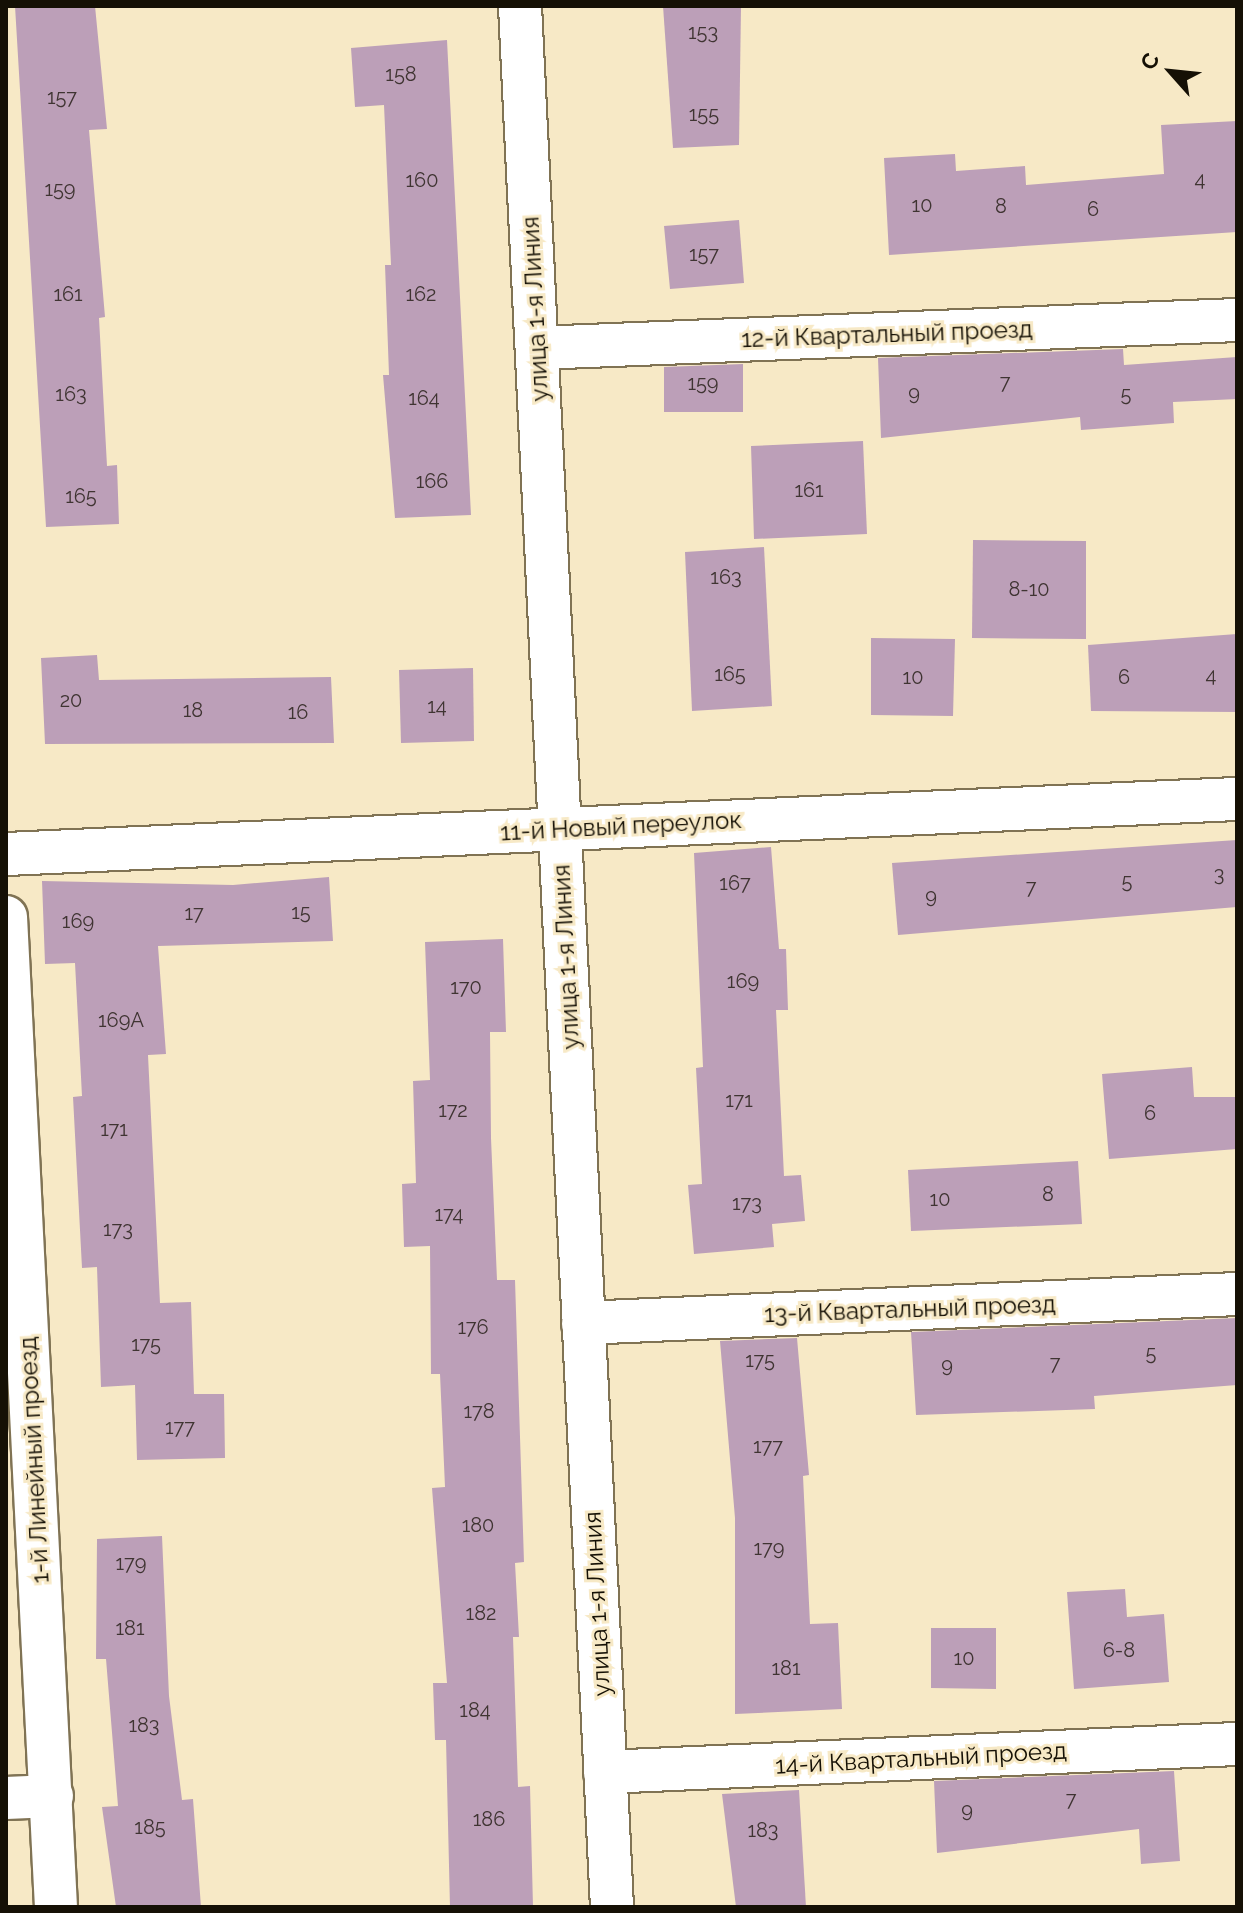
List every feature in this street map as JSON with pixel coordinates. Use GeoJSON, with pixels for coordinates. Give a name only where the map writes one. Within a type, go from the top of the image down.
{"type":"FeatureCollection","features":[{"type":"Feature","properties":{"kind":"street","name":"улица 1-я Линия"},"geometry":{"type":"LineString","coordinates":[[520,6],[612,1907]]}},
{"type":"Feature","properties":{"kind":"street","name":"12-й Квартальный проезд"},"geometry":{"type":"LineString","coordinates":[[537,348],[1237,320]]}},
{"type":"Feature","properties":{"kind":"street","name":"11-й Новый переулок"},"geometry":{"type":"LineString","coordinates":[[6,854],[1237,799]]}},
{"type":"Feature","properties":{"kind":"street","name":"1-й Линейный проезд"},"geometry":{"type":"LineString","coordinates":[[6,917],[17,1347],[52,1796],[56,1907]]}},
{"type":"Feature","properties":{"kind":"street","name":"13-й Квартальный проезд"},"geometry":{"type":"LineString","coordinates":[[583,1323],[1237,1294]]}},
{"type":"Feature","properties":{"kind":"street","name":"14-й Квартальный проезд"},"geometry":{"type":"LineString","coordinates":[[605,1772],[1237,1744]]}},
{"type":"Feature","properties":{"kind":"street"},"geometry":{"type":"LineString","coordinates":[[6,1798],[52,1796]]}},
{"type":"Feature","properties":{"kind":"building"},"geometry":{"type":"Polygon","coordinates":[[[15,6],[95,6],[107,129],[89,130],[105,317],[99,318],[107,466],[117,465],[119,524],[46,527],[15,6]]]}},
{"type":"Feature","properties":{"kind":"building"},"geometry":{"type":"Polygon","coordinates":[[[663,6],[741,6],[739,145],[673,148],[663,6]]]}},
{"type":"Feature","properties":{"kind":"building"},"geometry":{"type":"Polygon","coordinates":[[[447,40],[471,515],[395,518],[383,375],[389,375],[385,265],[391,265],[384,105],[355,107],[351,48],[447,40]]]}},
{"type":"Feature","properties":{"kind":"building"},"geometry":{"type":"Polygon","coordinates":[[[1237,121],[1237,232],[889,255],[884,158],[955,154],[956,171],[1025,166],[1026,185],[1164,174],[1161,125],[1237,121]]]}},
{"type":"Feature","properties":{"kind":"building"},"geometry":{"type":"Polygon","coordinates":[[[739,220],[744,283],[670,289],[664,226],[739,220]]]}},
{"type":"Feature","properties":{"kind":"building"},"geometry":{"type":"Polygon","coordinates":[[[1123,349],[1124,365],[1237,357],[1237,399],[1173,402],[1174,423],[1081,430],[1080,417],[881,438],[878,358],[1123,349]]]}},
{"type":"Feature","properties":{"kind":"building"},"geometry":{"type":"Polygon","coordinates":[[[743,364],[743,412],[664,412],[664,367],[743,364]]]}},
{"type":"Feature","properties":{"kind":"building"},"geometry":{"type":"Polygon","coordinates":[[[863,441],[867,534],[754,539],[751,446],[863,441]]]}},
{"type":"Feature","properties":{"kind":"building"},"geometry":{"type":"Polygon","coordinates":[[[973,540],[1086,541],[1086,639],[972,638],[973,540]]]}},
{"type":"Feature","properties":{"kind":"building"},"geometry":{"type":"Polygon","coordinates":[[[764,547],[772,706],[692,711],[685,552],[764,547]]]}},
{"type":"Feature","properties":{"kind":"building"},"geometry":{"type":"Polygon","coordinates":[[[1237,634],[1237,712],[1091,711],[1088,645],[1237,634]]]}},
{"type":"Feature","properties":{"kind":"building"},"geometry":{"type":"Polygon","coordinates":[[[871,638],[955,639],[953,716],[871,715],[871,638]]]}},
{"type":"Feature","properties":{"kind":"building"},"geometry":{"type":"Polygon","coordinates":[[[97,655],[99,680],[331,677],[334,743],[45,744],[41,658],[97,655]]]}},
{"type":"Feature","properties":{"kind":"building"},"geometry":{"type":"Polygon","coordinates":[[[473,668],[474,741],[401,743],[399,670],[473,668]]]}},
{"type":"Feature","properties":{"kind":"building"},"geometry":{"type":"Polygon","coordinates":[[[1237,840],[1237,907],[898,935],[892,863],[1237,840]]]}},
{"type":"Feature","properties":{"kind":"building"},"geometry":{"type":"Polygon","coordinates":[[[771,847],[779,949],[786,949],[788,1010],[776,1010],[784,1176],[801,1175],[805,1221],[772,1224],[774,1247],[694,1254],[688,1185],[702,1184],[696,1068],[703,1067],[694,853],[771,847]]]}},
{"type":"Feature","properties":{"kind":"building"},"geometry":{"type":"Polygon","coordinates":[[[329,877],[333,941],[158,946],[166,1054],[148,1055],[160,1303],[191,1302],[194,1394],[224,1394],[225,1458],[137,1460],[135,1385],[101,1387],[97,1267],[82,1268],[73,1097],[82,1096],[75,963],[45,964],[42,881],[233,885],[329,877]]]}},
{"type":"Feature","properties":{"kind":"building"},"geometry":{"type":"Polygon","coordinates":[[[503,939],[506,1032],[490,1032],[491,1138],[497,1280],[515,1280],[524,1562],[515,1563],[519,1637],[513,1637],[518,1787],[530,1786],[533,1907],[450,1907],[446,1740],[435,1740],[433,1683],[447,1683],[432,1488],[445,1487],[440,1374],[431,1374],[430,1246],[404,1247],[402,1184],[416,1183],[413,1081],[430,1080],[425,942],[503,939]]]}},
{"type":"Feature","properties":{"kind":"building"},"geometry":{"type":"Polygon","coordinates":[[[1192,1067],[1194,1097],[1237,1097],[1237,1149],[1109,1159],[1102,1074],[1192,1067]]]}},
{"type":"Feature","properties":{"kind":"building"},"geometry":{"type":"Polygon","coordinates":[[[1078,1161],[1082,1224],[911,1231],[908,1170],[1078,1161]]]}},
{"type":"Feature","properties":{"kind":"building"},"geometry":{"type":"Polygon","coordinates":[[[1237,1318],[1237,1385],[1094,1396],[1095,1409],[916,1415],[911,1332],[1237,1318]]]}},
{"type":"Feature","properties":{"kind":"building"},"geometry":{"type":"Polygon","coordinates":[[[797,1338],[809,1475],[803,1476],[810,1624],[838,1623],[842,1709],[735,1714],[735,1518],[720,1341],[797,1338]]]}},
{"type":"Feature","properties":{"kind":"building"},"geometry":{"type":"Polygon","coordinates":[[[162,1536],[169,1696],[182,1800],[193,1799],[201,1907],[116,1907],[102,1807],[118,1806],[106,1659],[96,1659],[97,1539],[162,1536]]]}},
{"type":"Feature","properties":{"kind":"building"},"geometry":{"type":"Polygon","coordinates":[[[1125,1589],[1127,1617],[1164,1614],[1169,1682],[1074,1689],[1067,1592],[1125,1589]]]}},
{"type":"Feature","properties":{"kind":"building"},"geometry":{"type":"Polygon","coordinates":[[[931,1628],[996,1628],[996,1689],[931,1688],[931,1628]]]}},
{"type":"Feature","properties":{"kind":"building"},"geometry":{"type":"Polygon","coordinates":[[[1174,1771],[1180,1861],[1141,1864],[1139,1829],[937,1853],[934,1781],[1174,1771]]]}},
{"type":"Feature","properties":{"kind":"building"},"geometry":{"type":"Polygon","coordinates":[[[799,1790],[806,1907],[736,1907],[722,1794],[799,1790]]]}}]}
